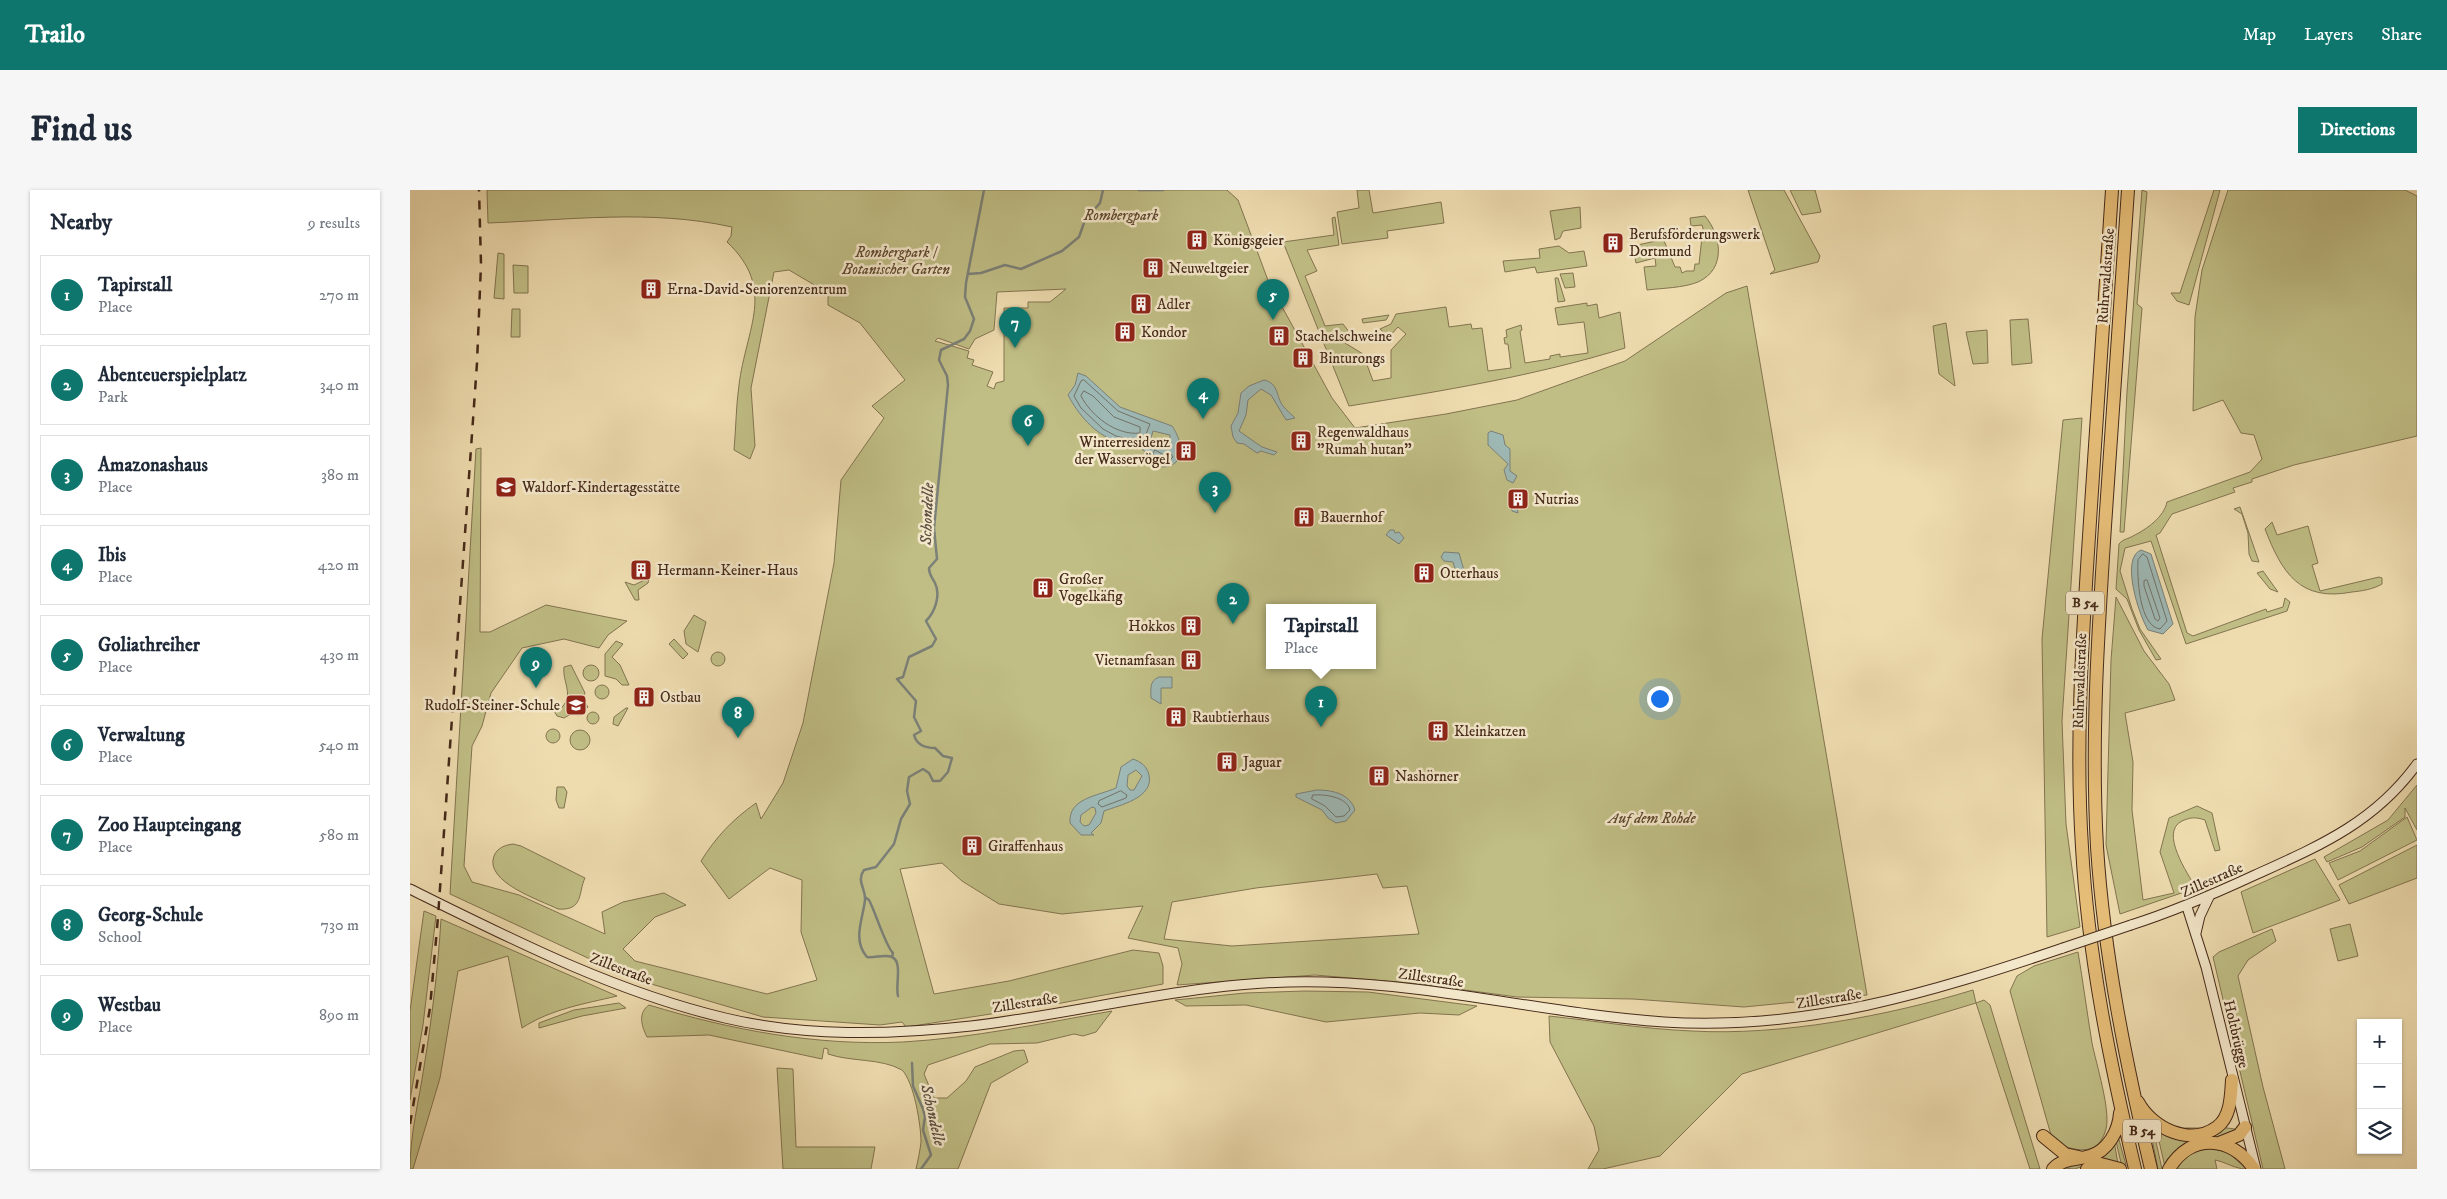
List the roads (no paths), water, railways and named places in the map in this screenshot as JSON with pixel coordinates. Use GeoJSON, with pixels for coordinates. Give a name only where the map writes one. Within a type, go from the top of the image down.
{"type":"FeatureCollection","features":[{"type":"Feature","properties":{"kind":"highway","name":"Ruhrwaldstraße"},"geometry":{"type":"LineString","coordinates":[[2112,190],[2085,593],[2079,744],[2082,846],[2089,929],[2103,1023],[2135,1169]]}},
{"type":"Feature","properties":{"kind":"highway","name":"Ruhrwaldstraße"},"geometry":{"type":"LineString","coordinates":[[2128,190],[2101,589],[2094,744],[2097,846],[2108,950],[2115,999],[2151,1169]]}},
{"type":"Feature","properties":{"kind":"highway"},"geometry":{"type":"LineString","coordinates":[[2218,1127],[2230,1104],[2232,1080]]}},
{"type":"Feature","properties":{"kind":"highway"},"geometry":{"type":"LineString","coordinates":[[2134,1092],[2143,1111],[2169,1132],[2193,1135],[2218,1127],[2245,1127]]}},
{"type":"Feature","properties":{"kind":"highway"},"geometry":{"type":"LineString","coordinates":[[2084,1163],[2106,1146],[2117,1128],[2120,1105]]}},
{"type":"Feature","properties":{"kind":"highway"},"geometry":{"type":"LineString","coordinates":[[2169,1169],[2174,1160],[2187,1148],[2204,1143],[2219,1143],[2238,1135],[2245,1127]]}},
{"type":"Feature","properties":{"kind":"highway"},"geometry":{"type":"LineString","coordinates":[[2043,1136],[2065,1154],[2084,1163]]}},
{"type":"Feature","properties":{"kind":"highway"},"geometry":{"type":"LineString","coordinates":[[2219,1143],[2240,1153],[2255,1169]]}},
{"type":"Feature","properties":{"kind":"highway"},"geometry":{"type":"LineString","coordinates":[[2053,1169],[2060,1162],[2101,1164],[2120,1169]]}},
{"type":"Feature","properties":{"kind":"main road","name":"Zillestraße"},"geometry":{"type":"LineString","coordinates":[[410,890],[565,962],[622,986],[686,1008],[729,1019],[767,1025],[848,1033],[901,1032],[976,1025],[1165,994],[1274,982],[1326,982],[1385,986],[1632,1019],[1669,1022],[1748,1022],[1828,1014],[1871,1006],[1941,987],[2187,907],[2345,832],[2381,805],[2417,764]]}},
{"type":"Feature","properties":{"kind":"main road"},"geometry":{"type":"LineString","coordinates":[[2196,933],[2200,916],[2209,897]]}},
{"type":"Feature","properties":{"kind":"main road","name":"Holtbrügge"},"geometry":{"type":"LineString","coordinates":[[2187,907],[2196,933],[2255,1169]]}},
{"type":"Feature","properties":{"kind":"water"},"geometry":{"type":"Polygon","coordinates":[[[1078,373],[1086,376],[1120,407],[1172,426],[1176,432],[1181,451],[1176,462],[1170,466],[1162,467],[1139,447],[1116,441],[1101,434],[1082,416],[1068,395],[1075,385],[1078,373]],[[1153,431],[1151,438],[1155,445],[1169,449],[1170,435],[1153,431]]]}},
{"type":"Feature","properties":{"kind":"water"},"geometry":{"type":"Polygon","coordinates":[[[1264,380],[1275,387],[1283,406],[1295,418],[1286,420],[1271,395],[1261,389],[1248,400],[1246,415],[1239,431],[1262,447],[1277,452],[1274,455],[1261,451],[1257,453],[1244,444],[1237,443],[1233,437],[1231,426],[1238,413],[1241,393],[1249,386],[1264,380]]]}},
{"type":"Feature","properties":{"kind":"water"},"geometry":{"type":"Polygon","coordinates":[[[1491,431],[1503,435],[1505,445],[1510,449],[1510,471],[1517,476],[1513,483],[1507,480],[1504,470],[1508,464],[1488,445],[1488,433],[1491,431]]]}},
{"type":"Feature","properties":{"kind":"water"},"geometry":{"type":"Polygon","coordinates":[[[1515,495],[1518,513],[1512,511],[1509,496],[1515,495]]]}},
{"type":"Feature","properties":{"kind":"water"},"geometry":{"type":"Polygon","coordinates":[[[1390,530],[1394,530],[1395,533],[1399,532],[1404,538],[1399,544],[1386,535],[1390,530]]]}},
{"type":"Feature","properties":{"kind":"water"},"geometry":{"type":"Polygon","coordinates":[[[2141,550],[2151,554],[2173,624],[2163,634],[2148,630],[2136,600],[2133,587],[2132,564],[2135,555],[2141,550]]]}},
{"type":"Feature","properties":{"kind":"water"},"geometry":{"type":"Polygon","coordinates":[[[1444,552],[1459,553],[1465,574],[1461,577],[1457,575],[1453,562],[1444,561],[1441,557],[1444,552]]]}},
{"type":"Feature","properties":{"kind":"water"},"geometry":{"type":"Polygon","coordinates":[[[1159,677],[1172,677],[1172,688],[1161,688],[1161,704],[1151,698],[1152,683],[1159,677]]]}},
{"type":"Feature","properties":{"kind":"water"},"geometry":{"type":"Polygon","coordinates":[[[1133,759],[1143,765],[1149,775],[1149,783],[1146,789],[1141,795],[1127,803],[1104,811],[1101,823],[1091,833],[1094,835],[1081,835],[1070,823],[1074,808],[1086,799],[1116,788],[1121,767],[1133,759]],[[1136,770],[1128,775],[1127,786],[1130,790],[1134,790],[1142,776],[1136,770]],[[1092,807],[1081,815],[1080,822],[1084,826],[1089,825],[1096,813],[1095,808],[1092,807]]]}},
{"type":"Feature","properties":{"kind":"water"},"geometry":{"type":"Polygon","coordinates":[[[1317,790],[1340,794],[1349,800],[1355,810],[1346,821],[1336,823],[1328,818],[1322,810],[1296,797],[1296,794],[1317,790]]]}},
{"type":"Feature","properties":{"kind":"waterway","name":"Schondelle"},"geometry":{"type":"LineString","coordinates":[[898,996],[898,969],[895,960],[892,957],[886,956],[867,957],[860,944],[859,937],[865,900],[861,878],[864,870],[876,867],[894,844],[901,819],[910,804],[907,791],[909,777],[923,769],[929,773],[933,781],[940,781],[948,772],[952,758],[943,756],[935,748],[925,747],[917,742],[914,735],[921,731],[914,717],[916,701],[897,679],[903,677],[909,657],[932,646],[936,639],[926,621],[932,613],[937,598],[937,588],[929,568],[937,559],[934,528],[948,385],[947,376],[939,360],[941,350],[964,339],[970,331],[974,319],[965,297],[966,283],[984,190]]}},
{"type":"Feature","properties":{"kind":"waterway","name":"Schondelle"},"geometry":{"type":"LineString","coordinates":[[968,274],[981,273],[1005,265],[1021,269],[1062,251],[1079,237],[1085,220],[1100,203],[1103,190]]}},
{"type":"Feature","properties":{"kind":"waterway"},"geometry":{"type":"LineString","coordinates":[[1139,190],[1163,190]]}},
{"type":"Feature","properties":{"kind":"waterway"},"geometry":{"type":"LineString","coordinates":[[865,897],[869,900],[887,944],[893,953],[892,957]]}},
{"type":"Feature","properties":{"kind":"waterway","name":"Schondelle"},"geometry":{"type":"LineString","coordinates":[[912,1063],[913,1086],[923,1109],[925,1117],[923,1130],[931,1155],[921,1169]]}},
{"type":"Feature","properties":{"kind":"railway"},"geometry":{"type":"LineString","coordinates":[[410,1124],[430,1008],[438,917],[477,363],[481,264],[479,190]]}},
{"type":"Feature","properties":{"kind":"place","name":"Königsgeier"},"geometry":{"type":"Point","coordinates":[1197,240]}},
{"type":"Feature","properties":{"kind":"place","name":"Berufsförderungswerk Dortmund"},"geometry":{"type":"Point","coordinates":[1613,243]}},
{"type":"Feature","properties":{"kind":"place","name":"Neuweltgeier"},"geometry":{"type":"Point","coordinates":[1153,268]}},
{"type":"Feature","properties":{"kind":"place","name":"Erna-David-Seniorenzentrum"},"geometry":{"type":"Point","coordinates":[651,289]}},
{"type":"Feature","properties":{"kind":"place","name":"Adler"},"geometry":{"type":"Point","coordinates":[1141,304]}},
{"type":"Feature","properties":{"kind":"place","name":"Goliathreiher"},"geometry":{"type":"Point","coordinates":[1273,320]}},
{"type":"Feature","properties":{"kind":"place","name":"Kondor"},"geometry":{"type":"Point","coordinates":[1125,332]}},
{"type":"Feature","properties":{"kind":"place","name":"Stachelschweine"},"geometry":{"type":"Point","coordinates":[1279,336]}},
{"type":"Feature","properties":{"kind":"place","name":"Zoo Haupteingang"},"geometry":{"type":"Point","coordinates":[1015,348]}},
{"type":"Feature","properties":{"kind":"place","name":"Binturongs"},"geometry":{"type":"Point","coordinates":[1303,358]}},
{"type":"Feature","properties":{"kind":"place","name":"Ibis"},"geometry":{"type":"Point","coordinates":[1203,419]}},
{"type":"Feature","properties":{"kind":"place","name":"Regenwaldhaus \"Rumah hutan\""},"geometry":{"type":"Point","coordinates":[1301,441]}},
{"type":"Feature","properties":{"kind":"place","name":"Verwaltung"},"geometry":{"type":"Point","coordinates":[1028,446]}},
{"type":"Feature","properties":{"kind":"place","name":"Winterresidenz der Wasservögel"},"geometry":{"type":"Point","coordinates":[1186,451]}},
{"type":"Feature","properties":{"kind":"place","name":"Waldorf-Kindertagesstätte"},"geometry":{"type":"Point","coordinates":[506,487]}},
{"type":"Feature","properties":{"kind":"place","name":"Nutrias"},"geometry":{"type":"Point","coordinates":[1518,499]}},
{"type":"Feature","properties":{"kind":"place","name":"Amazonashaus"},"geometry":{"type":"Point","coordinates":[1215,513]}},
{"type":"Feature","properties":{"kind":"place","name":"Bauernhof"},"geometry":{"type":"Point","coordinates":[1304,517]}},
{"type":"Feature","properties":{"kind":"place","name":"Hermann-Keiner-Haus"},"geometry":{"type":"Point","coordinates":[641,570]}},
{"type":"Feature","properties":{"kind":"place","name":"Otterhaus"},"geometry":{"type":"Point","coordinates":[1424,573]}},
{"type":"Feature","properties":{"kind":"place","name":"Großer Vogelkäfig"},"geometry":{"type":"Point","coordinates":[1043,588]}},
{"type":"Feature","properties":{"kind":"place","name":"Abenteuerspielplatz"},"geometry":{"type":"Point","coordinates":[1233,624]}},
{"type":"Feature","properties":{"kind":"place","name":"Hokkos"},"geometry":{"type":"Point","coordinates":[1191,626]}},
{"type":"Feature","properties":{"kind":"place","name":"Vietnamfasan"},"geometry":{"type":"Point","coordinates":[1191,660]}},
{"type":"Feature","properties":{"kind":"place","name":"Westbau"},"geometry":{"type":"Point","coordinates":[536,688]}},
{"type":"Feature","properties":{"kind":"place","name":"Ostbau"},"geometry":{"type":"Point","coordinates":[644,697]}},
{"type":"Feature","properties":{"kind":"place","name":"Rudolf-Steiner-Schule"},"geometry":{"type":"Point","coordinates":[576,705]}},
{"type":"Feature","properties":{"kind":"place","name":"Raubtierhaus"},"geometry":{"type":"Point","coordinates":[1176,717]}},
{"type":"Feature","properties":{"kind":"place","name":"Tapirstall"},"geometry":{"type":"Point","coordinates":[1321,727]}},
{"type":"Feature","properties":{"kind":"place","name":"Kleinkatzen"},"geometry":{"type":"Point","coordinates":[1438,731]}},
{"type":"Feature","properties":{"kind":"place","name":"Georg-Schule"},"geometry":{"type":"Point","coordinates":[738,738]}},
{"type":"Feature","properties":{"kind":"place","name":"Jaguar"},"geometry":{"type":"Point","coordinates":[1227,762]}},
{"type":"Feature","properties":{"kind":"place","name":"Nashörner"},"geometry":{"type":"Point","coordinates":[1379,776]}},
{"type":"Feature","properties":{"kind":"place","name":"Giraffenhaus"},"geometry":{"type":"Point","coordinates":[972,846]}},
{"type":"Feature","properties":{"kind":"park label","name":"Rombergpark"},"geometry":{"type":"Point","coordinates":[1121,215]}},
{"type":"Feature","properties":{"kind":"park label","name":"Rombergpark / Botanischer Garten"},"geometry":{"type":"Point","coordinates":[896,260]}},
{"type":"Feature","properties":{"kind":"park label","name":"Auf dem Rohde"},"geometry":{"type":"Point","coordinates":[1652,818]}}]}
